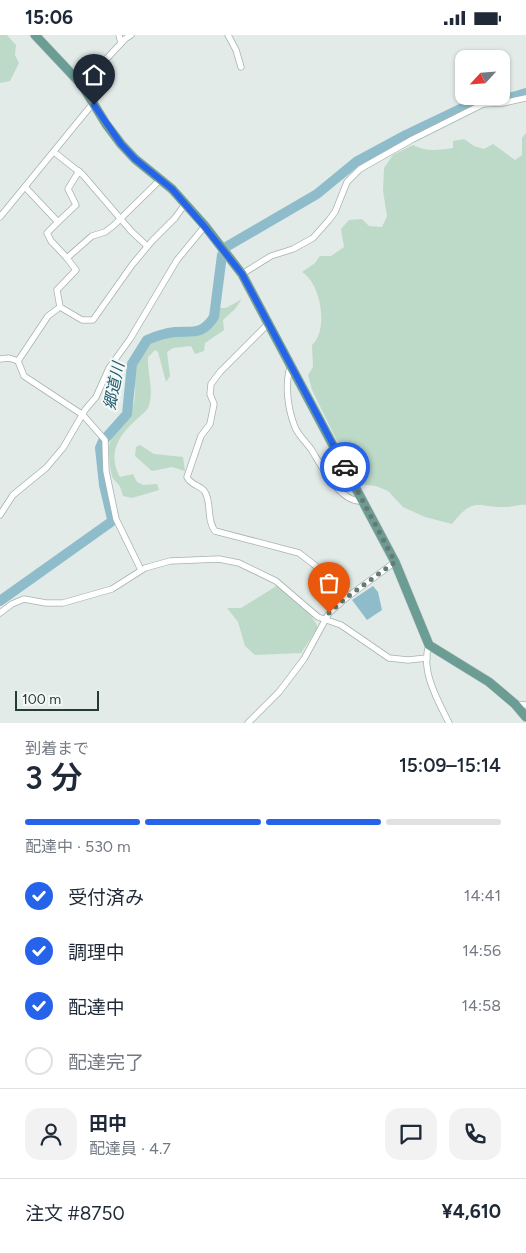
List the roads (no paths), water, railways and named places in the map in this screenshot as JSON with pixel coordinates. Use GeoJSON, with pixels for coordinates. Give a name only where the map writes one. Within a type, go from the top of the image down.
{"type":"FeatureCollection","features":[{"type":"Feature","properties":{"kind":"main road"},"geometry":{"type":"LineString","coordinates":[[35,35],[82,85],[121,144],[135,159],[161,179],[185,204],[242,274],[395,562],[429,645],[489,683],[515,704],[526,717]]}},
{"type":"Feature","properties":{"kind":"street"},"geometry":{"type":"LineString","coordinates":[[119,35],[120,43]]}},
{"type":"Feature","properties":{"kind":"street"},"geometry":{"type":"LineString","coordinates":[[82,85],[120,43],[131,35]]}},
{"type":"Feature","properties":{"kind":"street"},"geometry":{"type":"LineString","coordinates":[[228,35],[236,50],[241,67]]}},
{"type":"Feature","properties":{"kind":"street"},"geometry":{"type":"LineString","coordinates":[[242,274],[271,256],[293,249],[312,238],[330,221],[347,182],[360,169],[413,139],[483,104],[503,103],[526,98]]}},
{"type":"Feature","properties":{"kind":"street"},"geometry":{"type":"LineString","coordinates":[[0,217],[90,107],[94,105]]}},
{"type":"Feature","properties":{"kind":"street"},"geometry":{"type":"LineString","coordinates":[[54,152],[79,171],[147,246]]}},
{"type":"Feature","properties":{"kind":"street"},"geometry":{"type":"LineString","coordinates":[[79,171],[68,189],[76,205],[47,233],[51,241],[76,270],[57,289],[60,307],[82,321],[93,321],[147,246],[175,218],[185,204]]}},
{"type":"Feature","properties":{"kind":"street"},"geometry":{"type":"LineString","coordinates":[[67,258],[92,236],[105,232],[121,219],[122,215],[161,179]]}},
{"type":"Feature","properties":{"kind":"street"},"geometry":{"type":"LineString","coordinates":[[25,187],[58,222]]}},
{"type":"Feature","properties":{"kind":"street"},"geometry":{"type":"LineString","coordinates":[[0,515],[18,489],[54,461],[96,397],[109,368],[130,339],[177,260],[204,226]]}},
{"type":"Feature","properties":{"kind":"street"},"geometry":{"type":"LineString","coordinates":[[60,307],[48,316],[18,361],[18,365],[24,376],[33,383],[83,415],[104,439],[106,471],[116,519],[141,570]]}},
{"type":"Feature","properties":{"kind":"street"},"geometry":{"type":"LineString","coordinates":[[269,323],[220,371],[212,384],[210,393],[214,403],[210,424],[201,436],[187,477],[188,481],[206,494],[210,521],[215,531],[299,553],[321,569],[346,598]]}},
{"type":"Feature","properties":{"kind":"street"},"geometry":{"type":"LineString","coordinates":[[0,359],[9,358],[18,361]]}},
{"type":"Feature","properties":{"kind":"street"},"geometry":{"type":"LineString","coordinates":[[291,365],[288,385],[289,400],[296,430],[328,477],[351,499],[358,502],[363,501]]}},
{"type":"Feature","properties":{"kind":"street"},"geometry":{"type":"LineString","coordinates":[[0,613],[12,604],[24,599],[46,603],[63,603],[112,589],[141,570],[170,561],[228,560],[276,581],[318,617],[341,625],[389,658],[408,660],[427,658]]}},
{"type":"Feature","properties":{"kind":"street"},"geometry":{"type":"LineString","coordinates":[[248,723],[278,692],[304,659],[324,619],[346,598],[395,562]]}},
{"type":"Feature","properties":{"kind":"street"},"geometry":{"type":"LineString","coordinates":[[429,645],[427,658],[434,693],[450,723]]}},
{"type":"Feature","properties":{"kind":"street"},"geometry":{"type":"LineString","coordinates":[[515,704],[526,705]]}},
{"type":"Feature","properties":{"kind":"water"},"geometry":{"type":"Polygon","coordinates":[[[373,586],[378,592],[382,610],[367,620],[352,600],[373,586]]]}},
{"type":"Feature","properties":{"kind":"waterway","name":"郷道川"},"geometry":{"type":"LineString","coordinates":[[226,247],[317,194],[356,162],[406,135],[475,102],[489,98],[513,97],[526,93]]}},
{"type":"Feature","properties":{"kind":"waterway","name":"郷道川"},"geometry":{"type":"LineString","coordinates":[[0,601],[111,522],[100,448],[103,441],[127,414],[132,364],[147,340],[172,332],[197,331],[210,323],[214,317],[222,255]]}}]}
